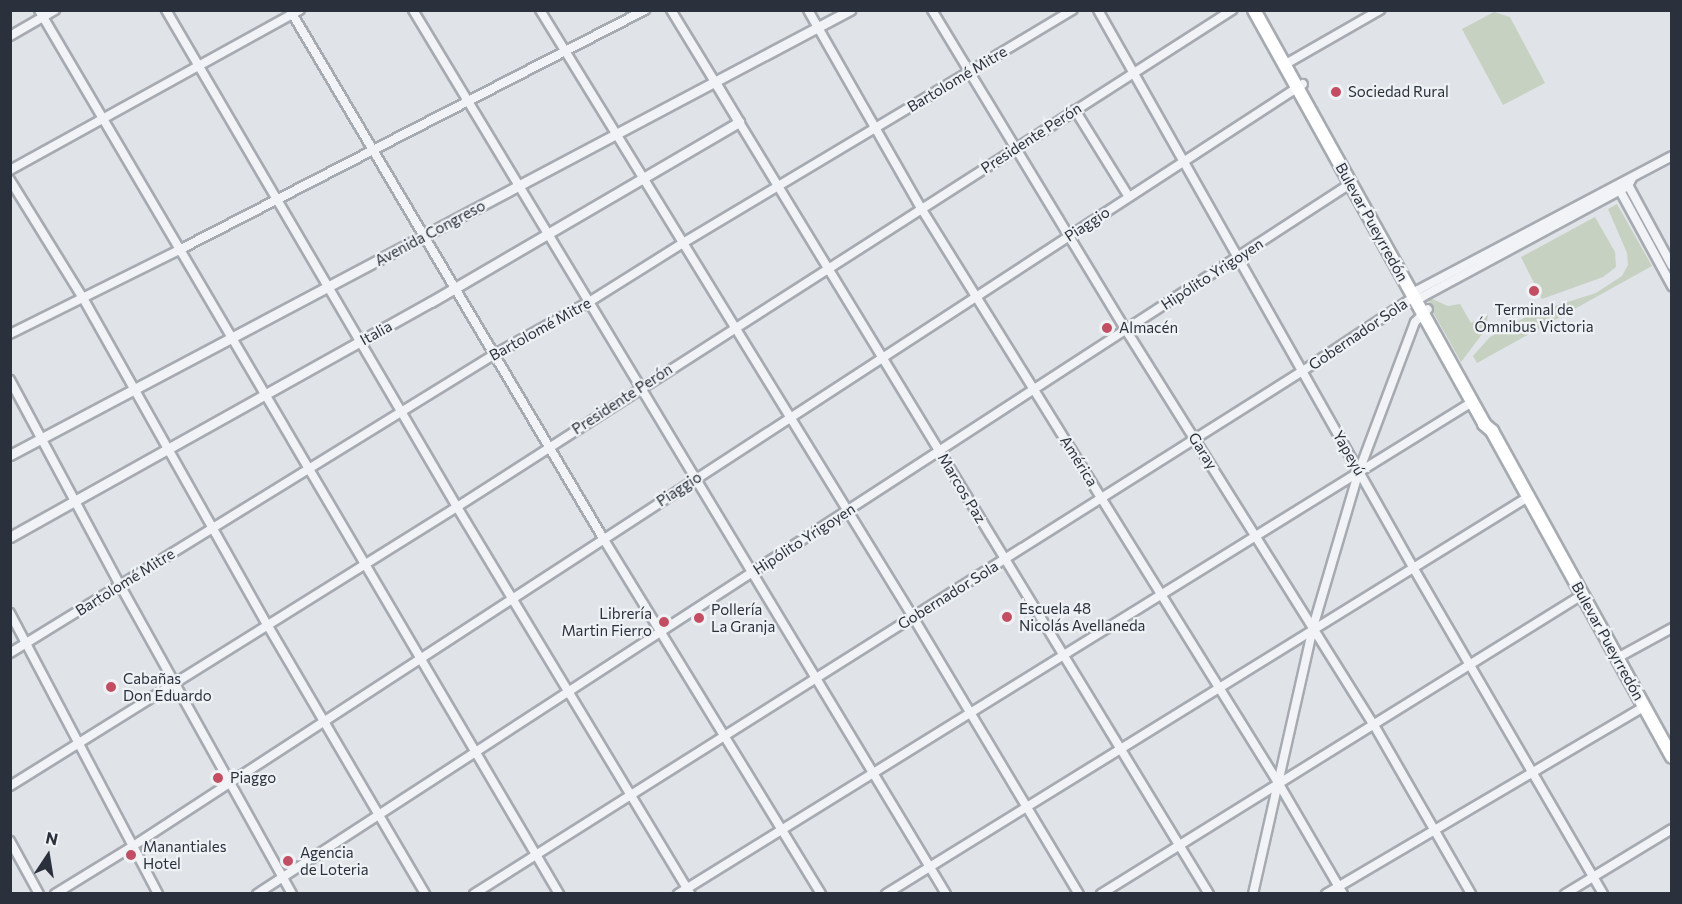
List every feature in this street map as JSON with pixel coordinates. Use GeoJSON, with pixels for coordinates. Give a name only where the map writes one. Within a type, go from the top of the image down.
{"type":"FeatureCollection","features":[{"type":"Feature","properties":{"kind":"main road","name":"Bulevar Pueyrredón"},"geometry":{"type":"LineString","coordinates":[[1254,10],[1288,63]]}},
{"type":"Feature","properties":{"kind":"main road","name":"Bulevar Pueyrredón"},"geometry":{"type":"LineString","coordinates":[[1263,10],[1350,183],[1418,295]]}},
{"type":"Feature","properties":{"kind":"main road","name":"Bulevar Pueyrredón"},"geometry":{"type":"LineString","coordinates":[[1300,86],[1418,295],[1484,424],[1492,431]]}},
{"type":"Feature","properties":{"kind":"main road","name":"Bulevar Pueyrredón"},"geometry":{"type":"LineString","coordinates":[[1425,311],[1490,421],[1492,431],[1671,758]]}},
{"type":"Feature","properties":{"kind":"street"},"geometry":{"type":"LineString","coordinates":[[10,36],[41,14],[55,10]]}},
{"type":"Feature","properties":{"kind":"street"},"geometry":{"type":"LineString","coordinates":[[166,10],[457,507],[689,891]]}},
{"type":"Feature","properties":{"kind":"street"},"geometry":{"type":"LineString","coordinates":[[413,10],[946,894]]}},
{"type":"Feature","properties":{"kind":"street"},"geometry":{"type":"LineString","coordinates":[[540,10],[971,712],[1078,894]]}},
{"type":"Feature","properties":{"kind":"street"},"geometry":{"type":"LineString","coordinates":[[10,334],[179,250],[645,10]]}},
{"type":"Feature","properties":{"kind":"street"},"geometry":{"type":"LineString","coordinates":[[671,10],[715,82]]}},
{"type":"Feature","properties":{"kind":"street","name":"América"},"geometry":{"type":"LineString","coordinates":[[808,10],[921,208],[1219,686],[1341,890]]}},
{"type":"Feature","properties":{"kind":"street","name":"Avenida Congreso"},"geometry":{"type":"LineString","coordinates":[[10,454],[850,10]]}},
{"type":"Feature","properties":{"kind":"street","name":"Garay"},"geometry":{"type":"LineString","coordinates":[[932,10],[1126,330],[1374,725],[1471,894]]}},
{"type":"Feature","properties":{"kind":"street","name":"Bartolomé Mitre"},"geometry":{"type":"LineString","coordinates":[[10,653],[495,354],[589,302],[682,243],[1072,10]]}},
{"type":"Feature","properties":{"kind":"street","name":"Yapeyú"},"geometry":{"type":"LineString","coordinates":[[1098,10],[1414,569],[1604,894]]}},
{"type":"Feature","properties":{"kind":"street","name":"Presidente Perón"},"geometry":{"type":"LineString","coordinates":[[10,786],[80,745],[457,507],[640,387],[1232,10]]}},
{"type":"Feature","properties":{"kind":"street"},"geometry":{"type":"LineString","coordinates":[[1288,63],[1380,10]]}},
{"type":"Feature","properties":{"kind":"street"},"geometry":{"type":"LineString","coordinates":[[10,170],[294,12],[603,538],[821,894]]}},
{"type":"Feature","properties":{"kind":"street"},"geometry":{"type":"LineString","coordinates":[[41,14],[559,894]]}},
{"type":"Feature","properties":{"kind":"street","name":"Marcos Paz"},"geometry":{"type":"LineString","coordinates":[[715,82],[1209,894]]}},
{"type":"Feature","properties":{"kind":"street","name":"Piaggio"},"geometry":{"type":"LineString","coordinates":[[55,894],[134,846],[420,657],[1300,86]]}},
{"type":"Feature","properties":{"kind":"street"},"geometry":{"type":"LineString","coordinates":[[1075,110],[1129,196]]}},
{"type":"Feature","properties":{"kind":"street","name":"Italia"},"geometry":{"type":"LineString","coordinates":[[10,537],[456,288],[739,122]]}},
{"type":"Feature","properties":{"kind":"street","name":"Gobernador Sola"},"geometry":{"type":"LineString","coordinates":[[474,894],[1302,372],[1418,295],[1671,156]]}},
{"type":"Feature","properties":{"kind":"street"},"geometry":{"type":"LineString","coordinates":[[10,180],[83,298],[268,626],[425,894]]}},
{"type":"Feature","properties":{"kind":"street"},"geometry":{"type":"LineString","coordinates":[[1628,181],[1671,266]]}},
{"type":"Feature","properties":{"kind":"street","name":"Hipólito Yrigoyen"},"geometry":{"type":"LineString","coordinates":[[257,894],[1350,183]]}},
{"type":"Feature","properties":{"kind":"street"},"geometry":{"type":"LineString","coordinates":[[1618,187],[1671,286]]}},
{"type":"Feature","properties":{"kind":"street"},"geometry":{"type":"LineString","coordinates":[[1656,257],[1664,252]]}},
{"type":"Feature","properties":{"kind":"street"},"geometry":{"type":"LineString","coordinates":[[1253,894],[1313,627],[1359,471],[1415,322],[1425,311]]}},
{"type":"Feature","properties":{"kind":"street"},"geometry":{"type":"LineString","coordinates":[[10,380],[120,585],[292,894]]}},
{"type":"Feature","properties":{"kind":"street"},"geometry":{"type":"LineString","coordinates":[[678,894],[689,891],[971,712],[1472,402]]}},
{"type":"Feature","properties":{"kind":"street"},"geometry":{"type":"LineString","coordinates":[[886,894],[1313,627],[1414,569],[1528,497]]}},
{"type":"Feature","properties":{"kind":"street"},"geometry":{"type":"LineString","coordinates":[[1101,894],[1582,595]]}},
{"type":"Feature","properties":{"kind":"street"},"geometry":{"type":"LineString","coordinates":[[10,613],[158,894]]}},
{"type":"Feature","properties":{"kind":"street"},"geometry":{"type":"LineString","coordinates":[[1617,658],[1671,628]]}},
{"type":"Feature","properties":{"kind":"street"},"geometry":{"type":"LineString","coordinates":[[1326,894],[1341,890],[1432,829],[1644,707]]}},
{"type":"Feature","properties":{"kind":"street"},"geometry":{"type":"LineString","coordinates":[[1565,894],[1671,830]]}},
{"type":"Feature","properties":{"kind":"street"},"geometry":{"type":"LineString","coordinates":[[10,841],[39,894]]}},
{"type":"Feature","properties":{"kind":"green space"},"geometry":{"type":"Polygon","coordinates":[[[1494,12],[1510,17],[1545,83],[1503,105],[1462,29],[1494,12]]]}},
{"type":"Feature","properties":{"kind":"green space"},"geometry":{"type":"Polygon","coordinates":[[[1617,204],[1652,266],[1477,363],[1473,356],[1490,337],[1533,313],[1596,293],[1622,276],[1628,265],[1627,253],[1608,209],[1617,204]]]}},
{"type":"Feature","properties":{"kind":"green space"},"geometry":{"type":"Polygon","coordinates":[[[1595,217],[1615,252],[1616,267],[1603,277],[1542,299],[1521,257],[1595,217]]]}},
{"type":"Feature","properties":{"kind":"green space"},"geometry":{"type":"Polygon","coordinates":[[[1430,298],[1448,306],[1460,304],[1471,323],[1488,314],[1486,329],[1461,362],[1428,303],[1430,298]]]}},
{"type":"Feature","properties":{"kind":"place","name":"Sociedad Rural"},"geometry":{"type":"Point","coordinates":[1336,92]}},
{"type":"Feature","properties":{"kind":"place","name":"Terminal de Ómnibus Victoria"},"geometry":{"type":"Point","coordinates":[1534,291]}},
{"type":"Feature","properties":{"kind":"place","name":"Almacén"},"geometry":{"type":"Point","coordinates":[1107,328]}},
{"type":"Feature","properties":{"kind":"place","name":"Escuela 48 Nicolás Avellaneda"},"geometry":{"type":"Point","coordinates":[1007,617]}},
{"type":"Feature","properties":{"kind":"place","name":"Pollería La Granja"},"geometry":{"type":"Point","coordinates":[699,618]}},
{"type":"Feature","properties":{"kind":"place","name":"Librería Martin Fierro"},"geometry":{"type":"Point","coordinates":[664,622]}},
{"type":"Feature","properties":{"kind":"place","name":"Cabañas Don Eduardo"},"geometry":{"type":"Point","coordinates":[111,687]}},
{"type":"Feature","properties":{"kind":"place","name":"Piaggo"},"geometry":{"type":"Point","coordinates":[218,778]}},
{"type":"Feature","properties":{"kind":"place","name":"Manantiales Hotel"},"geometry":{"type":"Point","coordinates":[131,855]}},
{"type":"Feature","properties":{"kind":"place","name":"Agencia de Loteria"},"geometry":{"type":"Point","coordinates":[288,861]}}]}
